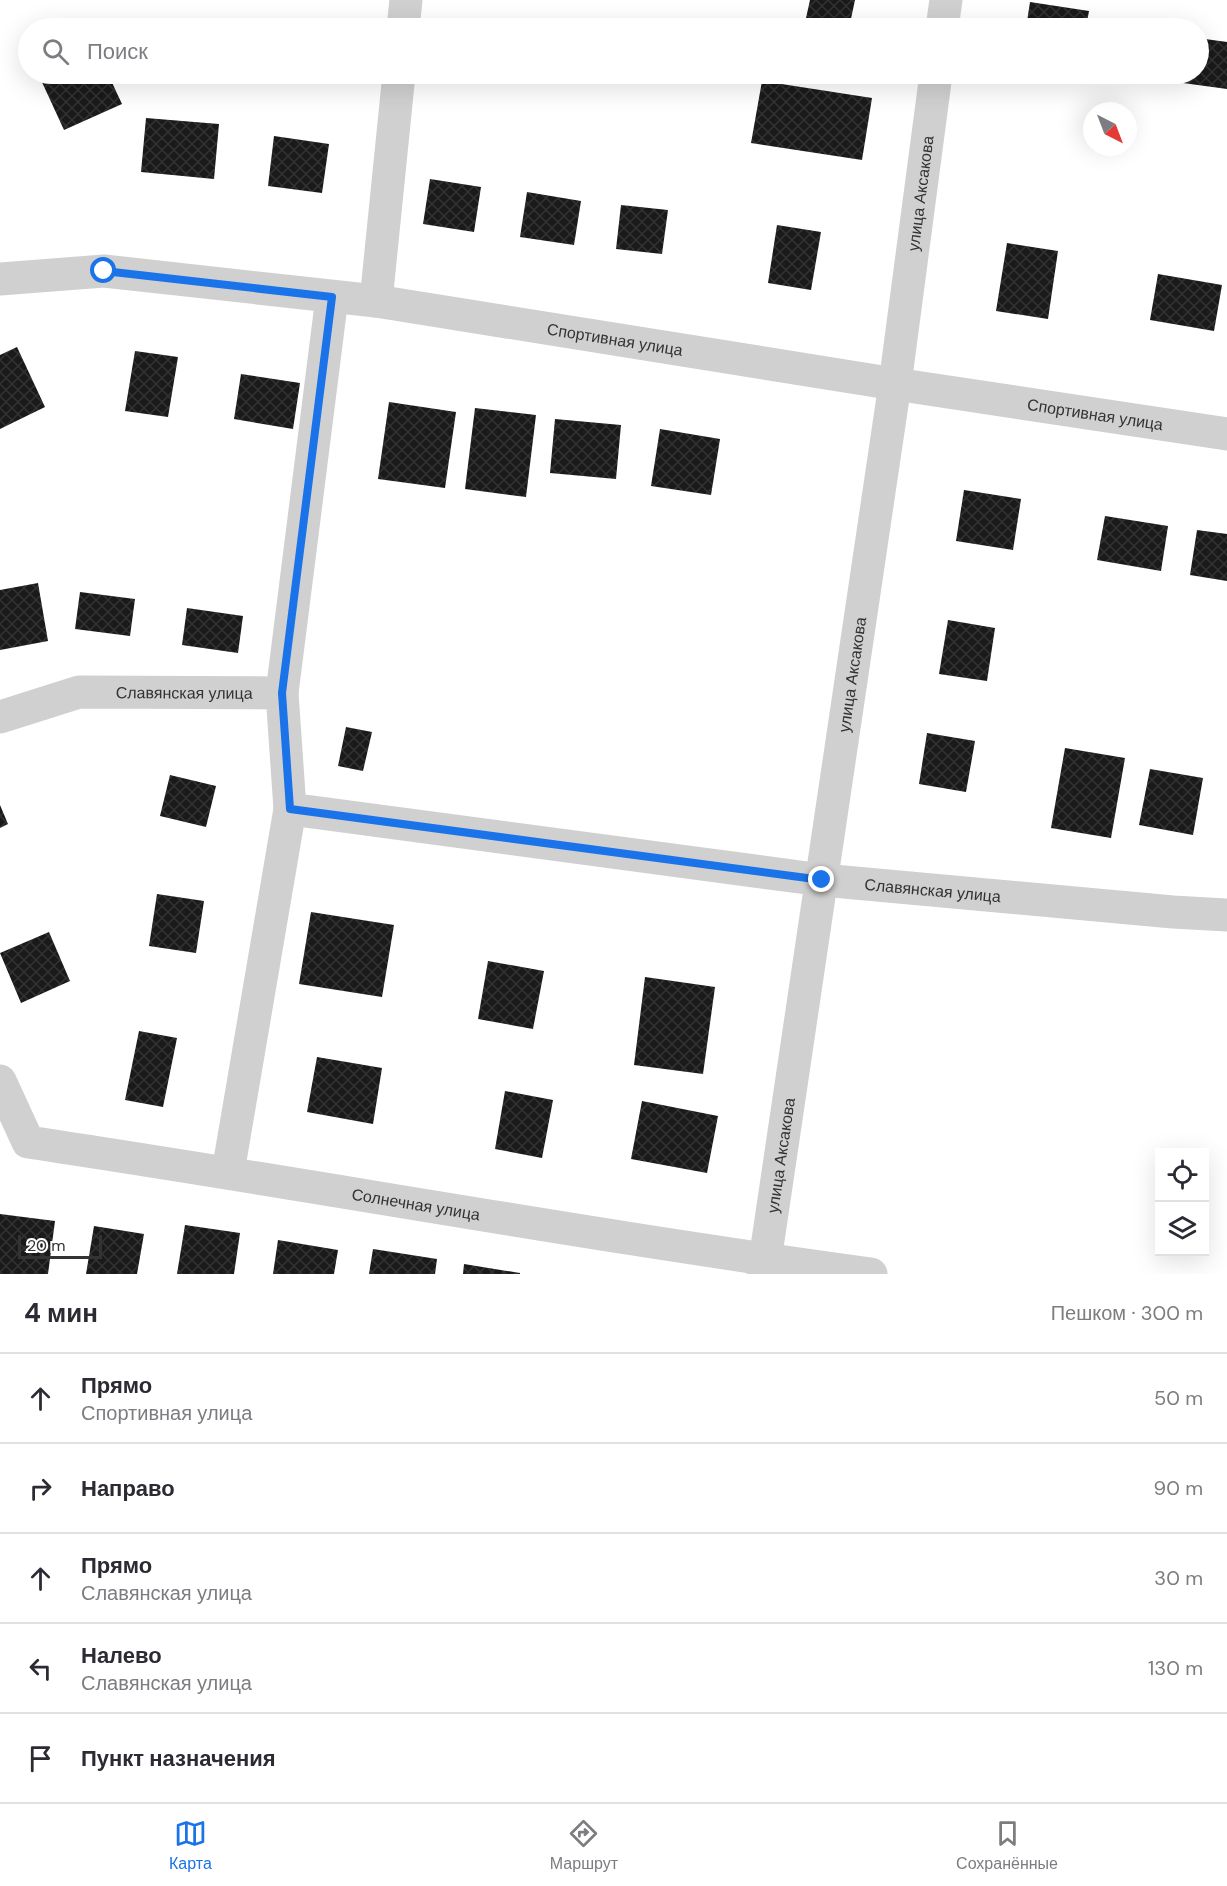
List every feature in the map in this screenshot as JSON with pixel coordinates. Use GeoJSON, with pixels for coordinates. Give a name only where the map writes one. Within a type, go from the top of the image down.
{"type":"FeatureCollection","features":[{"type":"Feature","properties":{"kind":"street"},"geometry":{"type":"LineString","coordinates":[[405,18],[406,0]]}},
{"type":"Feature","properties":{"kind":"street"},"geometry":{"type":"LineString","coordinates":[[943,18],[946,0]]}},
{"type":"Feature","properties":{"kind":"street"},"geometry":{"type":"LineString","coordinates":[[376,301],[398,84]]}},
{"type":"Feature","properties":{"kind":"street","name":"улица Аксакова"},"geometry":{"type":"LineString","coordinates":[[765,1267],[895,384],[935,84]]}},
{"type":"Feature","properties":{"kind":"street","name":"Спортивная улица"},"geometry":{"type":"LineString","coordinates":[[0,279],[104,271],[376,301],[895,384],[1227,434]]}},
{"type":"Feature","properties":{"kind":"street"},"geometry":{"type":"LineString","coordinates":[[228,1172],[290,809],[282,693],[332,297]]}},
{"type":"Feature","properties":{"kind":"street","name":"Славянская улица"},"geometry":{"type":"LineString","coordinates":[[0,717],[79,692],[282,693]]}},
{"type":"Feature","properties":{"kind":"street","name":"Славянская улица"},"geometry":{"type":"LineString","coordinates":[[290,809],[822,880],[1227,915]]}},
{"type":"Feature","properties":{"kind":"street","name":"Солнечная улица"},"geometry":{"type":"LineString","coordinates":[[0,1081],[28,1142],[228,1172],[765,1267],[872,1274]]}},
{"type":"Feature","properties":{"kind":"building"},"geometry":{"type":"Polygon","coordinates":[[[810,0],[855,0],[851,18],[806,18],[810,0]]]}},
{"type":"Feature","properties":{"kind":"building"},"geometry":{"type":"Polygon","coordinates":[[[1030,2],[1089,11],[1088,18],[1028,18],[1030,2]]]}},
{"type":"Feature","properties":{"kind":"building"},"geometry":{"type":"Polygon","coordinates":[[[1209,40],[1227,42],[1227,89],[1190,84],[1209,84],[1209,40]]]}},
{"type":"Feature","properties":{"kind":"building"},"geometry":{"type":"Polygon","coordinates":[[[43,84],[113,84],[122,104],[64,130],[43,84]]]}},
{"type":"Feature","properties":{"kind":"building"},"geometry":{"type":"Polygon","coordinates":[[[761,84],[781,84],[872,98],[862,160],[751,143],[761,84]]]}},
{"type":"Feature","properties":{"kind":"building"},"geometry":{"type":"Polygon","coordinates":[[[146,118],[219,124],[214,179],[141,172],[146,118]]]}},
{"type":"Feature","properties":{"kind":"building"},"geometry":{"type":"Polygon","coordinates":[[[274,136],[329,144],[322,193],[268,186],[274,136]]]}},
{"type":"Feature","properties":{"kind":"building"},"geometry":{"type":"Polygon","coordinates":[[[430,179],[481,187],[474,232],[423,224],[430,179]]]}},
{"type":"Feature","properties":{"kind":"building"},"geometry":{"type":"Polygon","coordinates":[[[527,192],[581,201],[574,245],[520,237],[527,192]]]}},
{"type":"Feature","properties":{"kind":"building"},"geometry":{"type":"Polygon","coordinates":[[[621,205],[668,210],[662,254],[616,249],[621,205]]]}},
{"type":"Feature","properties":{"kind":"building"},"geometry":{"type":"Polygon","coordinates":[[[777,225],[821,232],[811,290],[768,283],[777,225]]]}},
{"type":"Feature","properties":{"kind":"building"},"geometry":{"type":"Polygon","coordinates":[[[1007,243],[1058,251],[1048,319],[996,311],[1007,243]]]}},
{"type":"Feature","properties":{"kind":"building"},"geometry":{"type":"Polygon","coordinates":[[[1158,274],[1222,285],[1214,331],[1150,320],[1158,274]]]}},
{"type":"Feature","properties":{"kind":"building"},"geometry":{"type":"Polygon","coordinates":[[[17,347],[45,407],[0,429],[0,355],[17,347]]]}},
{"type":"Feature","properties":{"kind":"building"},"geometry":{"type":"Polygon","coordinates":[[[135,351],[178,357],[168,417],[125,411],[135,351]]]}},
{"type":"Feature","properties":{"kind":"building"},"geometry":{"type":"Polygon","coordinates":[[[241,374],[300,383],[293,429],[234,419],[241,374]]]}},
{"type":"Feature","properties":{"kind":"building"},"geometry":{"type":"Polygon","coordinates":[[[389,402],[456,412],[445,488],[378,479],[389,402]]]}},
{"type":"Feature","properties":{"kind":"building"},"geometry":{"type":"Polygon","coordinates":[[[475,408],[536,415],[526,497],[465,489],[475,408]]]}},
{"type":"Feature","properties":{"kind":"building"},"geometry":{"type":"Polygon","coordinates":[[[555,419],[621,425],[616,479],[550,473],[555,419]]]}},
{"type":"Feature","properties":{"kind":"building"},"geometry":{"type":"Polygon","coordinates":[[[660,429],[720,439],[711,495],[651,486],[660,429]]]}},
{"type":"Feature","properties":{"kind":"building"},"geometry":{"type":"Polygon","coordinates":[[[964,490],[1021,499],[1013,550],[956,541],[964,490]]]}},
{"type":"Feature","properties":{"kind":"building"},"geometry":{"type":"Polygon","coordinates":[[[1105,516],[1168,526],[1161,571],[1097,560],[1105,516]]]}},
{"type":"Feature","properties":{"kind":"building"},"geometry":{"type":"Polygon","coordinates":[[[1197,530],[1227,534],[1227,581],[1190,575],[1197,530]]]}},
{"type":"Feature","properties":{"kind":"building"},"geometry":{"type":"Polygon","coordinates":[[[38,583],[48,641],[0,650],[0,590],[38,583]]]}},
{"type":"Feature","properties":{"kind":"building"},"geometry":{"type":"Polygon","coordinates":[[[80,592],[135,599],[130,636],[75,629],[80,592]]]}},
{"type":"Feature","properties":{"kind":"building"},"geometry":{"type":"Polygon","coordinates":[[[187,608],[243,616],[238,653],[182,645],[187,608]]]}},
{"type":"Feature","properties":{"kind":"building"},"geometry":{"type":"Polygon","coordinates":[[[948,620],[995,628],[987,681],[939,674],[948,620]]]}},
{"type":"Feature","properties":{"kind":"building"},"geometry":{"type":"Polygon","coordinates":[[[346,727],[372,732],[363,771],[338,766],[346,727]]]}},
{"type":"Feature","properties":{"kind":"building"},"geometry":{"type":"Polygon","coordinates":[[[927,733],[975,741],[966,792],[919,784],[927,733]]]}},
{"type":"Feature","properties":{"kind":"building"},"geometry":{"type":"Polygon","coordinates":[[[1065,748],[1125,758],[1111,838],[1051,828],[1065,748]]]}},
{"type":"Feature","properties":{"kind":"building"},"geometry":{"type":"Polygon","coordinates":[[[1150,769],[1203,778],[1193,835],[1139,825],[1150,769]]]}},
{"type":"Feature","properties":{"kind":"building"},"geometry":{"type":"Polygon","coordinates":[[[170,775],[216,786],[206,827],[160,816],[170,775]]]}},
{"type":"Feature","properties":{"kind":"building"},"geometry":{"type":"Polygon","coordinates":[[[0,805],[8,824],[0,828],[0,805]]]}},
{"type":"Feature","properties":{"kind":"building"},"geometry":{"type":"Polygon","coordinates":[[[157,894],[204,901],[196,953],[149,946],[157,894]]]}},
{"type":"Feature","properties":{"kind":"building"},"geometry":{"type":"Polygon","coordinates":[[[311,912],[394,925],[382,997],[299,984],[311,912]]]}},
{"type":"Feature","properties":{"kind":"building"},"geometry":{"type":"Polygon","coordinates":[[[49,932],[70,981],[21,1003],[0,953],[49,932]]]}},
{"type":"Feature","properties":{"kind":"building"},"geometry":{"type":"Polygon","coordinates":[[[488,961],[544,971],[533,1029],[478,1019],[488,961]]]}},
{"type":"Feature","properties":{"kind":"building"},"geometry":{"type":"Polygon","coordinates":[[[645,977],[715,987],[703,1074],[634,1065],[645,977]]]}},
{"type":"Feature","properties":{"kind":"building"},"geometry":{"type":"Polygon","coordinates":[[[139,1031],[177,1038],[163,1107],[125,1100],[139,1031]]]}},
{"type":"Feature","properties":{"kind":"building"},"geometry":{"type":"Polygon","coordinates":[[[317,1057],[382,1068],[373,1124],[307,1112],[317,1057]]]}},
{"type":"Feature","properties":{"kind":"building"},"geometry":{"type":"Polygon","coordinates":[[[505,1091],[553,1100],[542,1158],[495,1149],[505,1091]]]}},
{"type":"Feature","properties":{"kind":"building"},"geometry":{"type":"Polygon","coordinates":[[[642,1101],[718,1116],[707,1173],[631,1159],[642,1101]]]}},
{"type":"Feature","properties":{"kind":"building"},"geometry":{"type":"Polygon","coordinates":[[[0,1214],[55,1221],[48,1274],[0,1274],[0,1214]]]}},
{"type":"Feature","properties":{"kind":"building"},"geometry":{"type":"Polygon","coordinates":[[[185,1225],[240,1233],[234,1274],[177,1274],[185,1225]]]}},
{"type":"Feature","properties":{"kind":"building"},"geometry":{"type":"Polygon","coordinates":[[[94,1226],[144,1234],[137,1274],[86,1274],[94,1226]]]}},
{"type":"Feature","properties":{"kind":"building"},"geometry":{"type":"Polygon","coordinates":[[[278,1240],[338,1250],[334,1274],[273,1274],[278,1240]]]}},
{"type":"Feature","properties":{"kind":"building"},"geometry":{"type":"Polygon","coordinates":[[[373,1249],[437,1259],[435,1274],[369,1274],[373,1249]]]}},
{"type":"Feature","properties":{"kind":"building"},"geometry":{"type":"Polygon","coordinates":[[[464,1264],[520,1273],[520,1274],[463,1274],[464,1264]]]}},
{"type":"Feature","properties":{"kind":"route"},"geometry":{"type":"LineString","coordinates":[[104,271],[332,297],[282,693],[290,809],[822,880]]}}]}
